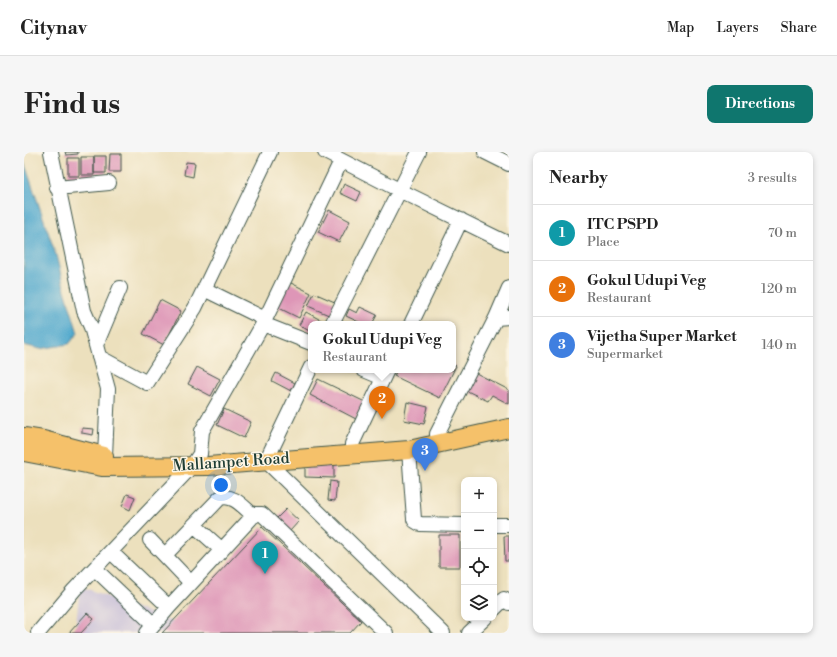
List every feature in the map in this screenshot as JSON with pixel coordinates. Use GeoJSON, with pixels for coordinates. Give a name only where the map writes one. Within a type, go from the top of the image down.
{"type":"FeatureCollection","features":[{"type":"Feature","properties":{"kind":"main road","name":"Mallampet Road"},"geometry":{"type":"LineString","coordinates":[[24,452],[104,462],[196,460],[352,449],[437,439],[508,428]]}},
{"type":"Feature","properties":{"kind":"main road","name":"Mallampet Road"},"geometry":{"type":"LineString","coordinates":[[24,437],[43,440],[104,462]]}},
{"type":"Feature","properties":{"kind":"main road","name":"Mallampet Road"},"geometry":{"type":"LineString","coordinates":[[352,449],[409,450],[437,439]]}},
{"type":"Feature","properties":{"kind":"street"},"geometry":{"type":"LineString","coordinates":[[50,152],[84,311],[91,327],[108,389],[104,462]]}},
{"type":"Feature","properties":{"kind":"street"},"geometry":{"type":"LineString","coordinates":[[98,351],[147,383],[195,308],[270,152]]}},
{"type":"Feature","properties":{"kind":"street"},"geometry":{"type":"LineString","coordinates":[[325,152],[509,244]]}},
{"type":"Feature","properties":{"kind":"street"},"geometry":{"type":"LineString","coordinates":[[334,321],[419,152]]}},
{"type":"Feature","properties":{"kind":"street"},"geometry":{"type":"LineString","coordinates":[[485,152],[509,164]]}},
{"type":"Feature","properties":{"kind":"street"},"geometry":{"type":"LineString","coordinates":[[38,633],[196,460],[202,431],[264,321],[341,160]]}},
{"type":"Feature","properties":{"kind":"street"},"geometry":{"type":"LineString","coordinates":[[57,188],[109,183]]}},
{"type":"Feature","properties":{"kind":"street"},"geometry":{"type":"LineString","coordinates":[[412,321],[461,220]]}},
{"type":"Feature","properties":{"kind":"street"},"geometry":{"type":"LineString","coordinates":[[98,351],[120,288]]}},
{"type":"Feature","properties":{"kind":"street"},"geometry":{"type":"LineString","coordinates":[[437,439],[502,318],[509,288]]}},
{"type":"Feature","properties":{"kind":"street"},"geometry":{"type":"LineString","coordinates":[[204,289],[264,321],[308,342]]}},
{"type":"Feature","properties":{"kind":"street"},"geometry":{"type":"LineString","coordinates":[[308,373],[269,455],[443,633]]}},
{"type":"Feature","properties":{"kind":"street"},"geometry":{"type":"LineString","coordinates":[[352,449],[385,374]]}},
{"type":"Feature","properties":{"kind":"street"},"geometry":{"type":"LineString","coordinates":[[409,450],[415,522],[420,524],[461,525]]}},
{"type":"Feature","properties":{"kind":"street"},"geometry":{"type":"LineString","coordinates":[[165,555],[220,498],[226,496],[232,498],[254,516]]}},
{"type":"Feature","properties":{"kind":"street"},"geometry":{"type":"LineString","coordinates":[[95,569],[151,629],[191,583],[254,516],[259,513],[262,514],[386,633]]}},
{"type":"Feature","properties":{"kind":"street"},"geometry":{"type":"LineString","coordinates":[[194,525],[222,550]]}},
{"type":"Feature","properties":{"kind":"street"},"geometry":{"type":"LineString","coordinates":[[497,525],[509,525]]}},
{"type":"Feature","properties":{"kind":"street"},"geometry":{"type":"LineString","coordinates":[[150,540],[191,583]]}},
{"type":"Feature","properties":{"kind":"street"},"geometry":{"type":"LineString","coordinates":[[111,552],[169,607]]}},
{"type":"Feature","properties":{"kind":"street"},"geometry":{"type":"LineString","coordinates":[[497,607],[507,601]]}},
{"type":"Feature","properties":{"kind":"street"},"geometry":{"type":"LineString","coordinates":[[469,633],[481,621]]}},
{"type":"Feature","properties":{"kind":"shaded area"},"geometry":{"type":"Polygon","coordinates":[[[80,586],[201,633],[75,633],[80,586]]]}},
{"type":"Feature","properties":{"kind":"water"},"geometry":{"type":"Polygon","coordinates":[[[24,162],[56,255],[78,333],[69,344],[40,349],[24,345],[24,162]]]}},
{"type":"Feature","properties":{"kind":"building"},"geometry":{"type":"Polygon","coordinates":[[[65,152],[78,152],[78,154],[66,155],[65,152]]]}},
{"type":"Feature","properties":{"kind":"building"},"geometry":{"type":"Polygon","coordinates":[[[110,154],[121,154],[121,172],[109,172],[110,154]]]}},
{"type":"Feature","properties":{"kind":"building"},"geometry":{"type":"Polygon","coordinates":[[[94,156],[106,156],[106,173],[94,173],[94,156]]]}},
{"type":"Feature","properties":{"kind":"building"},"geometry":{"type":"Polygon","coordinates":[[[81,157],[94,157],[94,175],[81,175],[81,157]]]}},
{"type":"Feature","properties":{"kind":"building"},"geometry":{"type":"Polygon","coordinates":[[[68,158],[79,158],[79,176],[68,176],[68,158]]]}},
{"type":"Feature","properties":{"kind":"building"},"geometry":{"type":"Polygon","coordinates":[[[186,162],[195,163],[193,177],[184,175],[186,162]]]}},
{"type":"Feature","properties":{"kind":"building"},"geometry":{"type":"Polygon","coordinates":[[[344,184],[361,192],[357,201],[340,193],[344,184]]]}},
{"type":"Feature","properties":{"kind":"building"},"geometry":{"type":"Polygon","coordinates":[[[329,210],[350,221],[339,242],[318,232],[329,210]]]}},
{"type":"Feature","properties":{"kind":"building"},"geometry":{"type":"Polygon","coordinates":[[[289,282],[311,293],[299,318],[277,307],[289,282]]]}},
{"type":"Feature","properties":{"kind":"building"},"geometry":{"type":"Polygon","coordinates":[[[314,293],[337,303],[331,316],[308,306],[314,293]]]}},
{"type":"Feature","properties":{"kind":"building"},"geometry":{"type":"Polygon","coordinates":[[[160,300],[181,311],[164,345],[143,334],[160,300]]]}},
{"type":"Feature","properties":{"kind":"building"},"geometry":{"type":"Polygon","coordinates":[[[360,307],[377,315],[374,321],[357,321],[346,316],[349,309],[357,313],[360,307]]]}},
{"type":"Feature","properties":{"kind":"building"},"geometry":{"type":"Polygon","coordinates":[[[306,312],[322,321],[308,321],[308,330],[299,325],[306,312]]]}},
{"type":"Feature","properties":{"kind":"building"},"geometry":{"type":"Polygon","coordinates":[[[197,367],[220,379],[211,396],[188,384],[197,367]]]}},
{"type":"Feature","properties":{"kind":"building"},"geometry":{"type":"Polygon","coordinates":[[[472,371],[509,390],[509,404],[492,395],[488,401],[463,389],[472,371]]]}},
{"type":"Feature","properties":{"kind":"building"},"geometry":{"type":"Polygon","coordinates":[[[276,373],[295,383],[291,391],[272,381],[276,373]]]}},
{"type":"Feature","properties":{"kind":"building"},"geometry":{"type":"Polygon","coordinates":[[[396,373],[452,373],[440,398],[394,376],[396,373]]]}},
{"type":"Feature","properties":{"kind":"building"},"geometry":{"type":"Polygon","coordinates":[[[318,379],[365,402],[356,419],[310,395],[318,379]]]}},
{"type":"Feature","properties":{"kind":"building"},"geometry":{"type":"Polygon","coordinates":[[[407,402],[428,407],[424,424],[404,420],[407,402]]]}},
{"type":"Feature","properties":{"kind":"building"},"geometry":{"type":"Polygon","coordinates":[[[224,409],[251,422],[244,438],[217,425],[224,409]]]}},
{"type":"Feature","properties":{"kind":"building"},"geometry":{"type":"Polygon","coordinates":[[[82,428],[94,429],[93,435],[82,433],[82,428]]]}},
{"type":"Feature","properties":{"kind":"building"},"geometry":{"type":"Polygon","coordinates":[[[305,460],[334,461],[334,478],[305,477],[305,460]]]}},
{"type":"Feature","properties":{"kind":"building"},"geometry":{"type":"Polygon","coordinates":[[[330,481],[337,482],[335,501],[328,500],[330,481]]]}},
{"type":"Feature","properties":{"kind":"building"},"geometry":{"type":"Polygon","coordinates":[[[127,494],[135,497],[130,510],[122,506],[127,494]]]}},
{"type":"Feature","properties":{"kind":"building"},"geometry":{"type":"Polygon","coordinates":[[[286,509],[299,521],[290,531],[277,518],[286,509]]]}},
{"type":"Feature","properties":{"kind":"building"},"geometry":{"type":"Polygon","coordinates":[[[262,527],[361,621],[350,633],[162,633],[262,527]]]}},
{"type":"Feature","properties":{"kind":"building"},"geometry":{"type":"Polygon","coordinates":[[[439,535],[460,535],[460,567],[439,567],[439,535]]]}},
{"type":"Feature","properties":{"kind":"building"},"geometry":{"type":"Polygon","coordinates":[[[504,536],[509,536],[509,561],[505,561],[504,536]]]}},
{"type":"Feature","properties":{"kind":"building"},"geometry":{"type":"Polygon","coordinates":[[[87,613],[94,619],[81,633],[69,633],[87,613]]]}},
{"type":"Feature","properties":{"kind":"place","name":"Gokul Udupi Veg"},"geometry":{"type":"Point","coordinates":[382,419]}},
{"type":"Feature","properties":{"kind":"place","name":"Vijetha Super Market"},"geometry":{"type":"Point","coordinates":[425,471]}},
{"type":"Feature","properties":{"kind":"place","name":"ITC PSPD"},"geometry":{"type":"Point","coordinates":[265,574]}}]}
